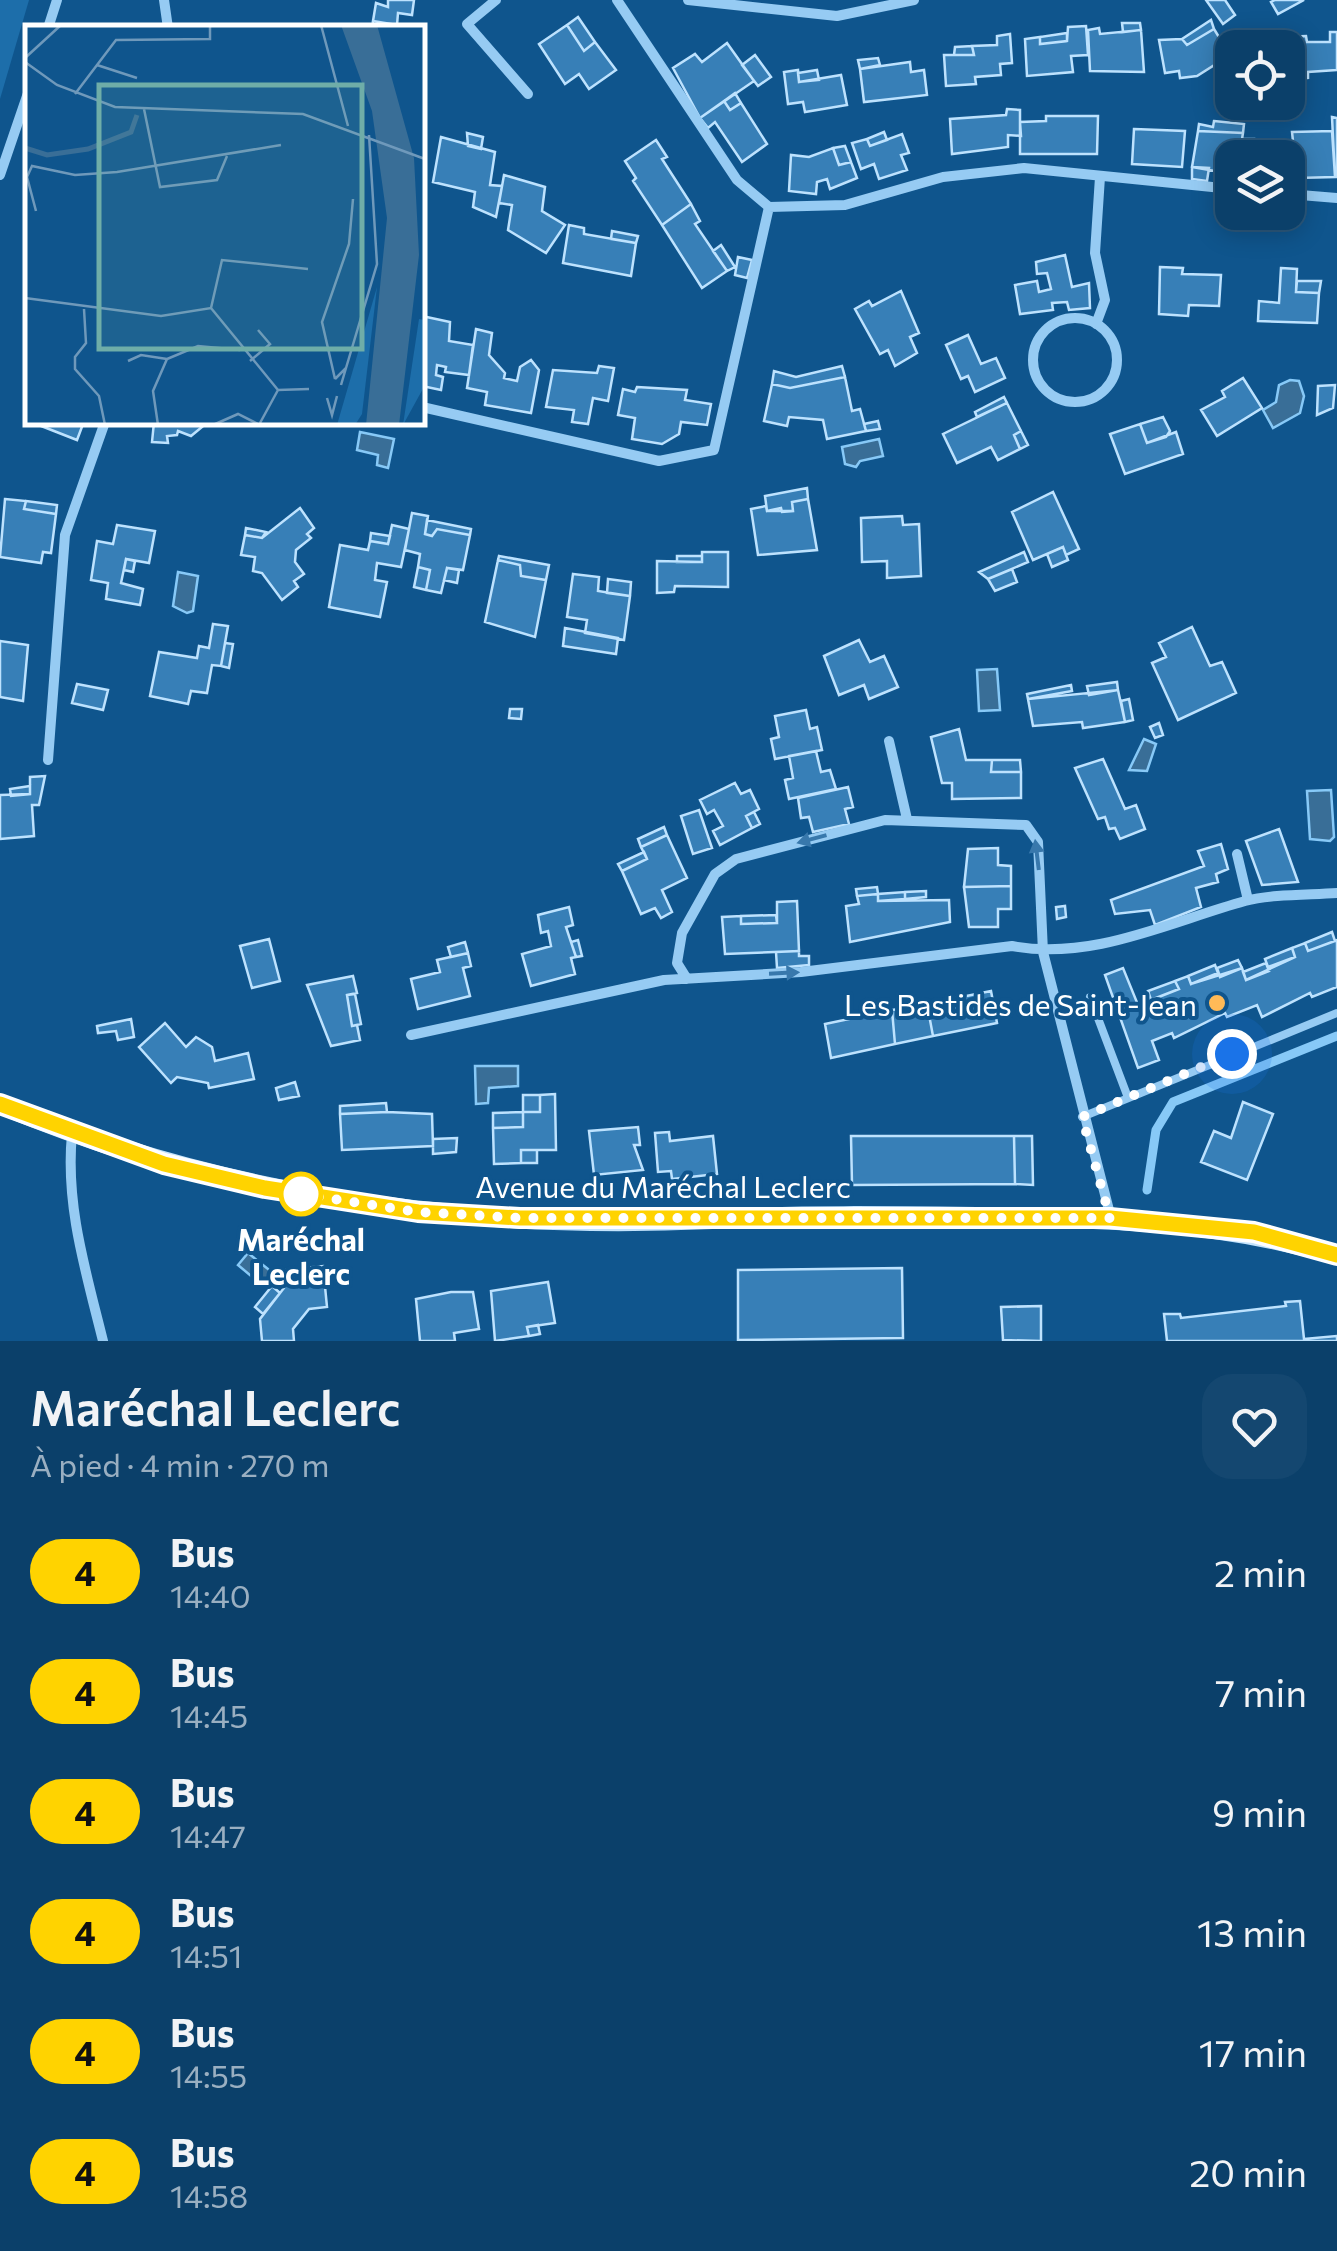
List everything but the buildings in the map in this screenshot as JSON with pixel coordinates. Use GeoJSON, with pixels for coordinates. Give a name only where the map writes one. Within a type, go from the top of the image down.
{"type":"FeatureCollection","features":[{"type":"Feature","properties":{"kind":"street"},"geometry":{"type":"LineString","coordinates":[[49,25],[57,0]]}},
{"type":"Feature","properties":{"kind":"street"},"geometry":{"type":"LineString","coordinates":[[164,0],[168,25]]}},
{"type":"Feature","properties":{"kind":"street"},"geometry":{"type":"LineString","coordinates":[[496,0],[467,24],[528,94]]}},
{"type":"Feature","properties":{"kind":"street"},"geometry":{"type":"LineString","coordinates":[[616,0],[738,180],[768,207],[845,205],[943,176],[1024,168],[1215,187]]}},
{"type":"Feature","properties":{"kind":"street"},"geometry":{"type":"LineString","coordinates":[[688,0],[836,16],[914,0]]}},
{"type":"Feature","properties":{"kind":"street"},"geometry":{"type":"LineString","coordinates":[[0,175],[25,102]]}},
{"type":"Feature","properties":{"kind":"street"},"geometry":{"type":"LineString","coordinates":[[1096,324],[1105,300],[1096,254],[1100,177]]}},
{"type":"Feature","properties":{"kind":"street"},"geometry":{"type":"LineString","coordinates":[[1305,195],[1337,198]]}},
{"type":"Feature","properties":{"kind":"street"},"geometry":{"type":"LineString","coordinates":[[425,408],[659,461],[714,450],[768,207]]}},
{"type":"Feature","properties":{"kind":"street"},"geometry":{"type":"LineString","coordinates":[[1084,320],[1096,324],[1114,346],[1115,373],[1099,395],[1086,401],[1058,399],[1038,381],[1034,368],[1038,342],[1057,322],[1084,320]]}},
{"type":"Feature","properties":{"kind":"street"},"geometry":{"type":"LineString","coordinates":[[48,760],[65,535],[103,425]]}},
{"type":"Feature","properties":{"kind":"street"},"geometry":{"type":"LineString","coordinates":[[889,740],[907,819]]}},
{"type":"Feature","properties":{"kind":"street"},"geometry":{"type":"LineString","coordinates":[[686,979],[677,964],[682,933],[715,874],[736,859],[885,820],[1026,825],[1038,842],[1043,952],[1110,1218]]}},
{"type":"Feature","properties":{"kind":"street"},"geometry":{"type":"LineString","coordinates":[[1237,854],[1248,900]]}},
{"type":"Feature","properties":{"kind":"street"},"geometry":{"type":"LineString","coordinates":[[410,1035],[686,979],[802,972],[1012,946],[1043,952],[1143,935],[1248,900],[1337,893]]}},
{"type":"Feature","properties":{"kind":"street","name":"Avenue du Maréchal Leclerc"},"geometry":{"type":"LineString","coordinates":[[0,1104],[72,1134],[164,1164],[265,1188],[418,1212],[539,1218],[1110,1218],[1254,1232],[1337,1255]]}},
{"type":"Feature","properties":{"kind":"street"},"geometry":{"type":"LineString","coordinates":[[72,1134],[69,1170],[76,1234],[103,1341]]}},
{"type":"Feature","properties":{"kind":"lane"},"geometry":{"type":"LineString","coordinates":[[1090,997],[1127,1095]]}},
{"type":"Feature","properties":{"kind":"lane"},"geometry":{"type":"LineString","coordinates":[[1082,1117],[1127,1095],[1337,1013]]}},
{"type":"Feature","properties":{"kind":"shaded area"},"geometry":{"type":"Polygon","coordinates":[[[0,0],[29,0],[0,99],[0,0]]]}},
{"type":"Feature","properties":{"kind":"shaded area"},"geometry":{"type":"Polygon","coordinates":[[[1299,381],[1304,396],[1300,413],[1273,428],[1263,410],[1276,402],[1279,385],[1299,381]]]}},
{"type":"Feature","properties":{"kind":"shaded area"},"geometry":{"type":"Polygon","coordinates":[[[360,432],[394,439],[388,468],[377,465],[378,455],[357,450],[360,432]]]}},
{"type":"Feature","properties":{"kind":"shaded area"},"geometry":{"type":"Polygon","coordinates":[[[879,439],[883,456],[860,461],[856,467],[845,464],[842,447],[879,439]]]}},
{"type":"Feature","properties":{"kind":"shaded area"},"geometry":{"type":"Polygon","coordinates":[[[178,572],[198,576],[193,611],[187,613],[173,606],[178,572]]]}},
{"type":"Feature","properties":{"kind":"shaded area"},"geometry":{"type":"Polygon","coordinates":[[[997,669],[1000,710],[979,711],[977,670],[997,669]]]}},
{"type":"Feature","properties":{"kind":"shaded area"},"geometry":{"type":"Polygon","coordinates":[[[1144,739],[1156,744],[1147,771],[1129,770],[1144,739]]]}},
{"type":"Feature","properties":{"kind":"shaded area"},"geometry":{"type":"Polygon","coordinates":[[[1331,790],[1334,837],[1330,841],[1310,839],[1307,791],[1331,790]]]}},
{"type":"Feature","properties":{"kind":"shaded area"},"geometry":{"type":"Polygon","coordinates":[[[475,1066],[518,1066],[518,1086],[489,1088],[488,1103],[476,1104],[475,1066]]]}},
{"type":"Feature","properties":{"kind":"shaded area"},"geometry":{"type":"Polygon","coordinates":[[[248,1253],[273,1273],[263,1286],[238,1265],[248,1253]]]}},
{"type":"Feature","properties":{"kind":"waterway"},"geometry":{"type":"LineString","coordinates":[[1147,1190],[1156,1130],[1173,1102],[1337,1036]]}},
{"type":"Feature","properties":{"kind":"bus line","name":"4"},"geometry":{"type":"LineString","coordinates":[[0,1104],[72,1134],[164,1164],[265,1188],[418,1212],[520,1218],[1110,1218],[1254,1232],[1337,1255]]}},
{"type":"Feature","properties":{"kind":"place","name":"Les Bastides de Saint-Jean"},"geometry":{"type":"Point","coordinates":[1217,1003]}},
{"type":"Feature","properties":{"kind":"place","name":"Maréchal Leclerc"},"geometry":{"type":"Point","coordinates":[301,1194]}},
{"type":"Feature","properties":{"kind":"route"},"geometry":{"type":"LineString","coordinates":[[301,1194],[418,1212],[520,1218],[1110,1218],[1082,1117],[1232,1054]]}}]}
